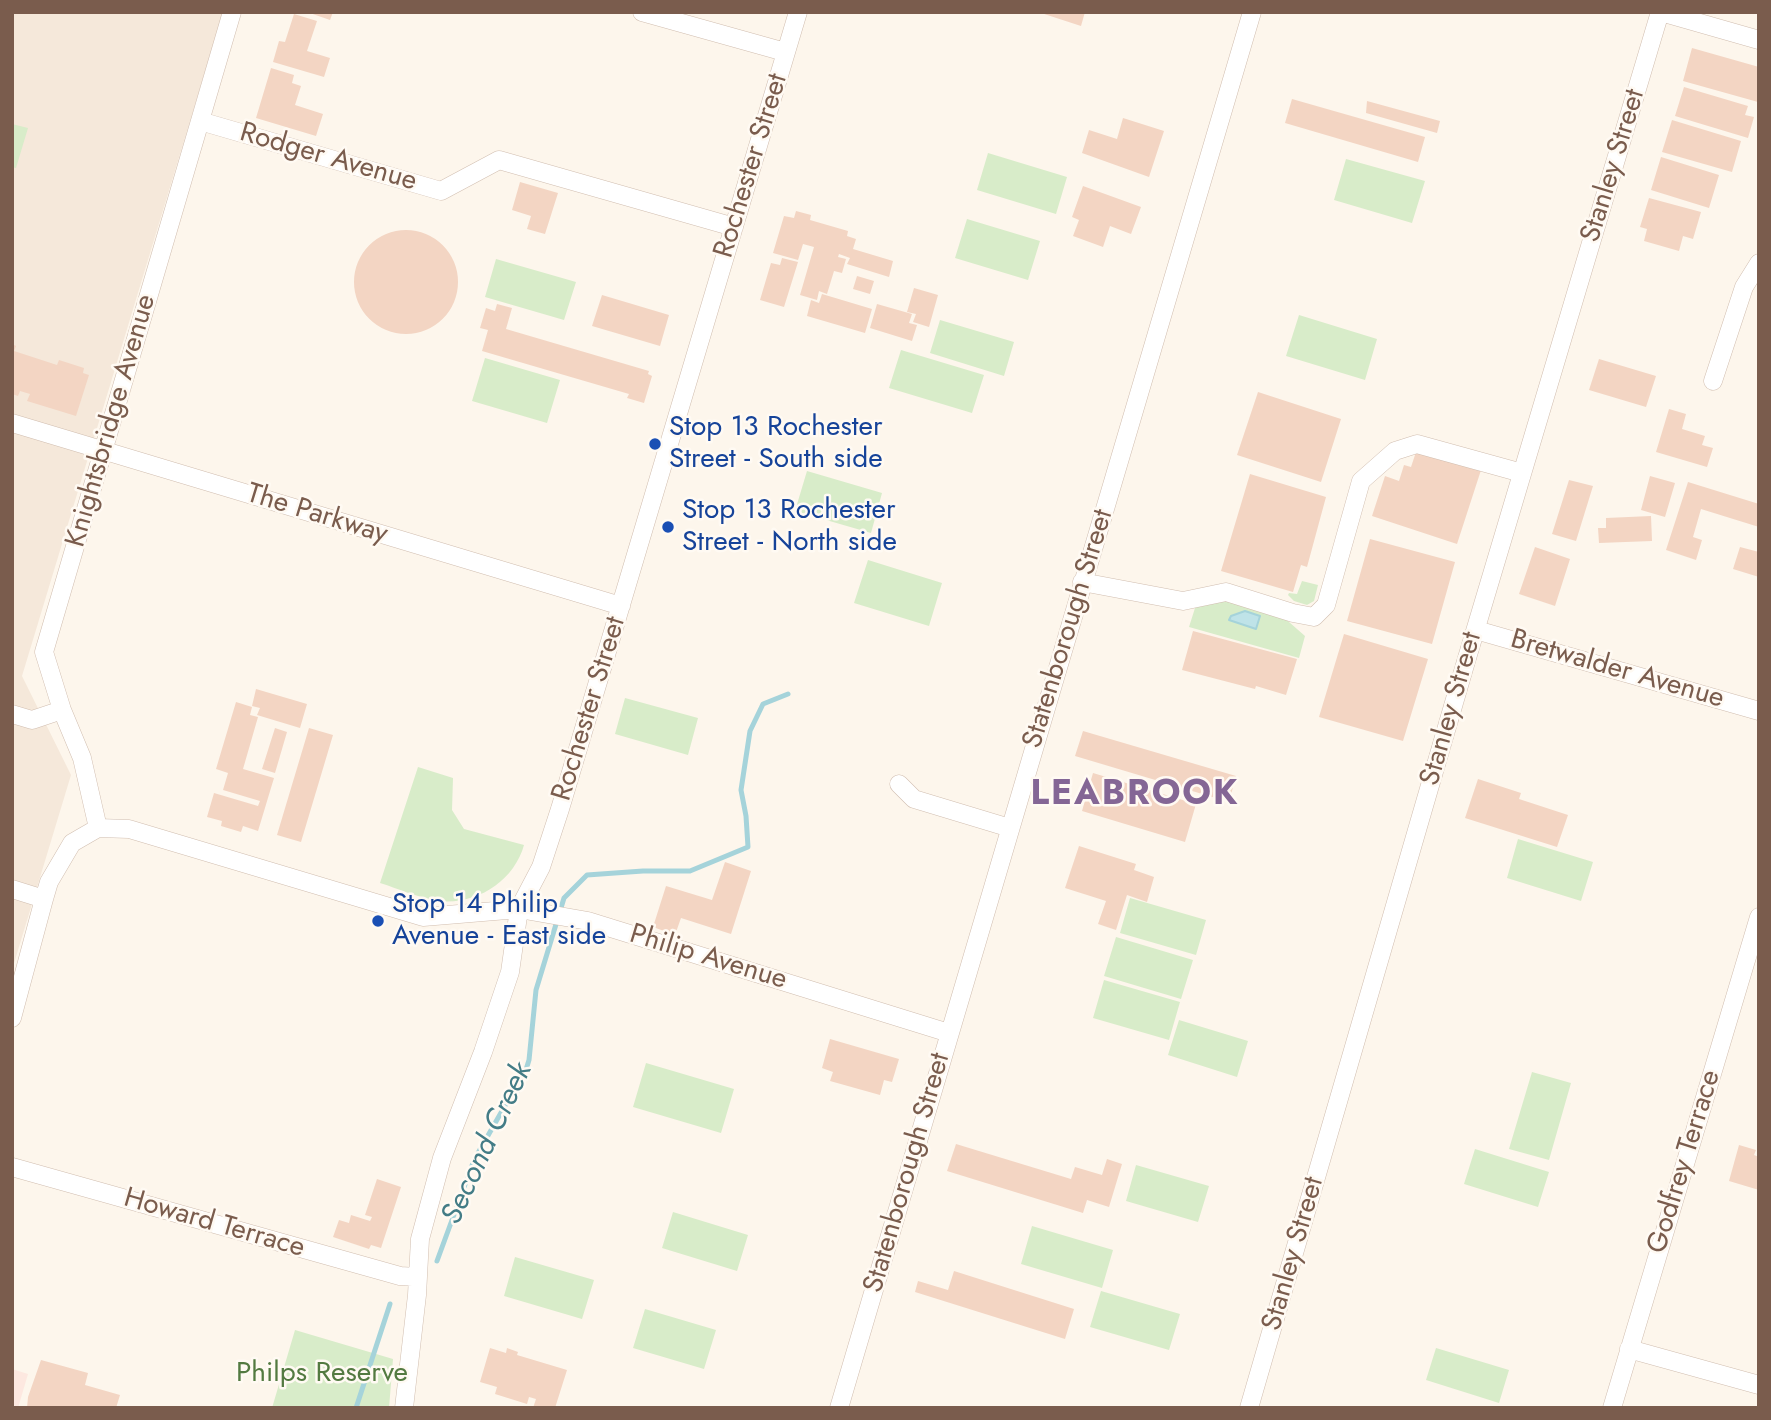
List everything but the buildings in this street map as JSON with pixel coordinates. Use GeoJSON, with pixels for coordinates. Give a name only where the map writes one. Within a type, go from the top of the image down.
{"type":"FeatureCollection","features":[{"type":"Feature","properties":{"kind":"street","name":"Knightsbridge Avenue"},"geometry":{"type":"LineString","coordinates":[[98,828],[82,758],[62,710],[44,652],[232,12]]}},
{"type":"Feature","properties":{"kind":"street"},"geometry":{"type":"LineString","coordinates":[[642,12],[785,52]]}},
{"type":"Feature","properties":{"kind":"street","name":"Rochester Street"},"geometry":{"type":"LineString","coordinates":[[404,1408],[420,1239],[442,1158],[483,1052],[510,972],[519,909],[541,867],[798,12]]}},
{"type":"Feature","properties":{"kind":"street","name":"Statenborough Street"},"geometry":{"type":"LineString","coordinates":[[839,1408],[1252,12]]}},
{"type":"Feature","properties":{"kind":"street"},"geometry":{"type":"LineString","coordinates":[[1661,12],[1759,40]]}},
{"type":"Feature","properties":{"kind":"street","name":"Stanley Street"},"geometry":{"type":"LineString","coordinates":[[1249,1408],[1522,473],[1661,12]]}},
{"type":"Feature","properties":{"kind":"street","name":"Rodger Avenue"},"geometry":{"type":"LineString","coordinates":[[200,121],[441,191],[499,160],[734,227]]}},
{"type":"Feature","properties":{"kind":"street"},"geometry":{"type":"LineString","coordinates":[[1713,381],[1744,287],[1759,263]]}},
{"type":"Feature","properties":{"kind":"street","name":"The Parkway"},"geometry":{"type":"LineString","coordinates":[[12,423],[621,606]]}},
{"type":"Feature","properties":{"kind":"street"},"geometry":{"type":"LineString","coordinates":[[1082,582],[1182,601],[1226,592],[1314,617],[1326,605],[1360,481],[1395,451],[1417,444],[1522,473]]}},
{"type":"Feature","properties":{"kind":"street","name":"Bretwalder Avenue"},"geometry":{"type":"LineString","coordinates":[[1476,630],[1759,711]]}},
{"type":"Feature","properties":{"kind":"street"},"geometry":{"type":"LineString","coordinates":[[12,713],[32,720],[62,710]]}},
{"type":"Feature","properties":{"kind":"street"},"geometry":{"type":"LineString","coordinates":[[899,785],[914,799],[1010,828]]}},
{"type":"Feature","properties":{"kind":"street"},"geometry":{"type":"LineString","coordinates":[[12,1018],[49,882],[72,843],[98,828]]}},
{"type":"Feature","properties":{"kind":"street","name":"Philip Avenue"},"geometry":{"type":"LineString","coordinates":[[98,828],[129,829],[423,917],[519,909],[588,921],[949,1034]]}},
{"type":"Feature","properties":{"kind":"street"},"geometry":{"type":"LineString","coordinates":[[12,890],[44,899]]}},
{"type":"Feature","properties":{"kind":"street","name":"Godfrey Terrace"},"geometry":{"type":"LineString","coordinates":[[1612,1408],[1759,916]]}},
{"type":"Feature","properties":{"kind":"street","name":"Howard Terrace"},"geometry":{"type":"LineString","coordinates":[[12,1167],[400,1276],[417,1277]]}},
{"type":"Feature","properties":{"kind":"street"},"geometry":{"type":"LineString","coordinates":[[1629,1349],[1759,1385]]}},
{"type":"Feature","properties":{"kind":"shaded area"},"geometry":{"type":"Polygon","coordinates":[[[12,12],[223,12],[22,676],[71,775],[12,970],[12,12]]]}},
{"type":"Feature","properties":{"kind":"shaded area"},"geometry":{"type":"Polygon","coordinates":[[[12,1369],[28,1374],[18,1408],[12,1408],[12,1369]]]}},
{"type":"Feature","properties":{"kind":"green space"},"geometry":{"type":"Polygon","coordinates":[[[12,124],[28,128],[16,168],[12,167],[12,124]]]}},
{"type":"Feature","properties":{"kind":"green space"},"geometry":{"type":"Polygon","coordinates":[[[988,153],[1067,177],[1056,214],[977,190],[988,153]]]}},
{"type":"Feature","properties":{"kind":"green space"},"geometry":{"type":"Polygon","coordinates":[[[1346,159],[1425,181],[1412,223],[1334,200],[1346,159]]]}},
{"type":"Feature","properties":{"kind":"green space"},"geometry":{"type":"Polygon","coordinates":[[[967,219],[1040,241],[1028,280],[955,258],[967,219]]]}},
{"type":"Feature","properties":{"kind":"green space"},"geometry":{"type":"Polygon","coordinates":[[[496,259],[576,282],[564,320],[485,297],[496,259]]]}},
{"type":"Feature","properties":{"kind":"green space"},"geometry":{"type":"Polygon","coordinates":[[[1299,315],[1377,339],[1365,380],[1286,356],[1299,315]]]}},
{"type":"Feature","properties":{"kind":"green space"},"geometry":{"type":"Polygon","coordinates":[[[940,320],[1014,342],[1004,376],[930,353],[940,320]]]}},
{"type":"Feature","properties":{"kind":"green space"},"geometry":{"type":"Polygon","coordinates":[[[901,350],[984,375],[972,413],[889,388],[901,350]]]}},
{"type":"Feature","properties":{"kind":"green space"},"geometry":{"type":"Polygon","coordinates":[[[485,358],[560,380],[547,423],[472,401],[485,358]]]}},
{"type":"Feature","properties":{"kind":"green space"},"geometry":{"type":"Polygon","coordinates":[[[807,471],[882,493],[871,533],[795,511],[807,471]]]}},
{"type":"Feature","properties":{"kind":"green space"},"geometry":{"type":"Polygon","coordinates":[[[868,560],[942,583],[929,626],[854,603],[868,560]]]}},
{"type":"Feature","properties":{"kind":"green space"},"geometry":{"type":"Polygon","coordinates":[[[1302,581],[1318,585],[1314,601],[1307,605],[1294,601],[1288,595],[1297,594],[1302,581]]]}},
{"type":"Feature","properties":{"kind":"green space"},"geometry":{"type":"Polygon","coordinates":[[[1226,600],[1281,615],[1305,636],[1299,658],[1189,627],[1195,608],[1226,600]]]}},
{"type":"Feature","properties":{"kind":"green space"},"geometry":{"type":"Polygon","coordinates":[[[625,698],[698,718],[688,755],[615,734],[625,698]]]}},
{"type":"Feature","properties":{"kind":"green space"},"geometry":{"type":"Polygon","coordinates":[[[418,767],[453,778],[452,810],[464,829],[524,845],[512,870],[503,880],[480,895],[439,901],[380,883],[418,767]]]}},
{"type":"Feature","properties":{"kind":"green space"},"geometry":{"type":"Polygon","coordinates":[[[1518,839],[1593,862],[1581,901],[1507,878],[1518,839]]]}},
{"type":"Feature","properties":{"kind":"green space"},"geometry":{"type":"Polygon","coordinates":[[[1130,898],[1206,920],[1196,955],[1120,933],[1130,898]]]}},
{"type":"Feature","properties":{"kind":"green space"},"geometry":{"type":"Polygon","coordinates":[[[1116,937],[1193,960],[1181,999],[1104,976],[1116,937]]]}},
{"type":"Feature","properties":{"kind":"green space"},"geometry":{"type":"Polygon","coordinates":[[[1104,980],[1180,1002],[1169,1040],[1093,1018],[1104,980]]]}},
{"type":"Feature","properties":{"kind":"green space"},"geometry":{"type":"Polygon","coordinates":[[[1179,1020],[1248,1041],[1237,1077],[1168,1055],[1179,1020]]]}},
{"type":"Feature","properties":{"kind":"green space"},"geometry":{"type":"Polygon","coordinates":[[[646,1063],[734,1089],[721,1133],[633,1107],[646,1063]]]}},
{"type":"Feature","properties":{"kind":"green space"},"geometry":{"type":"Polygon","coordinates":[[[1532,1072],[1571,1083],[1549,1160],[1509,1149],[1532,1072]]]}},
{"type":"Feature","properties":{"kind":"green space"},"geometry":{"type":"Polygon","coordinates":[[[1475,1149],[1549,1172],[1538,1207],[1464,1184],[1475,1149]]]}},
{"type":"Feature","properties":{"kind":"green space"},"geometry":{"type":"Polygon","coordinates":[[[1136,1165],[1209,1186],[1198,1222],[1126,1201],[1136,1165]]]}},
{"type":"Feature","properties":{"kind":"green space"},"geometry":{"type":"Polygon","coordinates":[[[673,1212],[748,1235],[737,1271],[662,1248],[673,1212]]]}},
{"type":"Feature","properties":{"kind":"green space"},"geometry":{"type":"Polygon","coordinates":[[[1032,1226],[1113,1250],[1102,1288],[1021,1264],[1032,1226]]]}},
{"type":"Feature","properties":{"kind":"green space"},"geometry":{"type":"Polygon","coordinates":[[[515,1257],[594,1280],[582,1319],[504,1296],[515,1257]]]}},
{"type":"Feature","properties":{"kind":"green space"},"geometry":{"type":"Polygon","coordinates":[[[1101,1291],[1180,1314],[1169,1350],[1090,1327],[1101,1291]]]}},
{"type":"Feature","properties":{"kind":"green space"},"geometry":{"type":"Polygon","coordinates":[[[645,1309],[716,1330],[704,1369],[633,1348],[645,1309]]]}},
{"type":"Feature","properties":{"kind":"green space","name":"Philps Reserve"},"geometry":{"type":"Polygon","coordinates":[[[295,1330],[393,1359],[389,1408],[272,1408],[295,1330]]]}},
{"type":"Feature","properties":{"kind":"green space"},"geometry":{"type":"Polygon","coordinates":[[[1436,1348],[1509,1370],[1499,1403],[1426,1380],[1436,1348]]]}},
{"type":"Feature","properties":{"kind":"water"},"geometry":{"type":"Polygon","coordinates":[[[1245,611],[1260,616],[1256,629],[1229,620],[1231,616],[1245,611]]]}},
{"type":"Feature","properties":{"kind":"waterway","name":"Second Creek"},"geometry":{"type":"LineString","coordinates":[[437,1261],[474,1160],[510,1097],[520,1089],[529,1060],[536,990],[564,898],[587,875],[690,871],[748,847],[741,790],[750,731],[763,704],[788,694]]}},
{"type":"Feature","properties":{"kind":"waterway","name":"Second Creek"},"geometry":{"type":"LineString","coordinates":[[356,1408],[390,1304]]}},
{"type":"Feature","properties":{"kind":"place","name":"Stop 13 Rochester Street - South side"},"geometry":{"type":"Point","coordinates":[655,444]}},
{"type":"Feature","properties":{"kind":"place","name":"Stop 13 Rochester Street - North side"},"geometry":{"type":"Point","coordinates":[668,527]}},
{"type":"Feature","properties":{"kind":"place","name":"Stop 14 Philip Avenue - East side"},"geometry":{"type":"Point","coordinates":[378,921]}},
{"type":"Feature","properties":{"kind":"district","name":"LEABROOK"},"geometry":{"type":"Point","coordinates":[1135,796]}}]}
